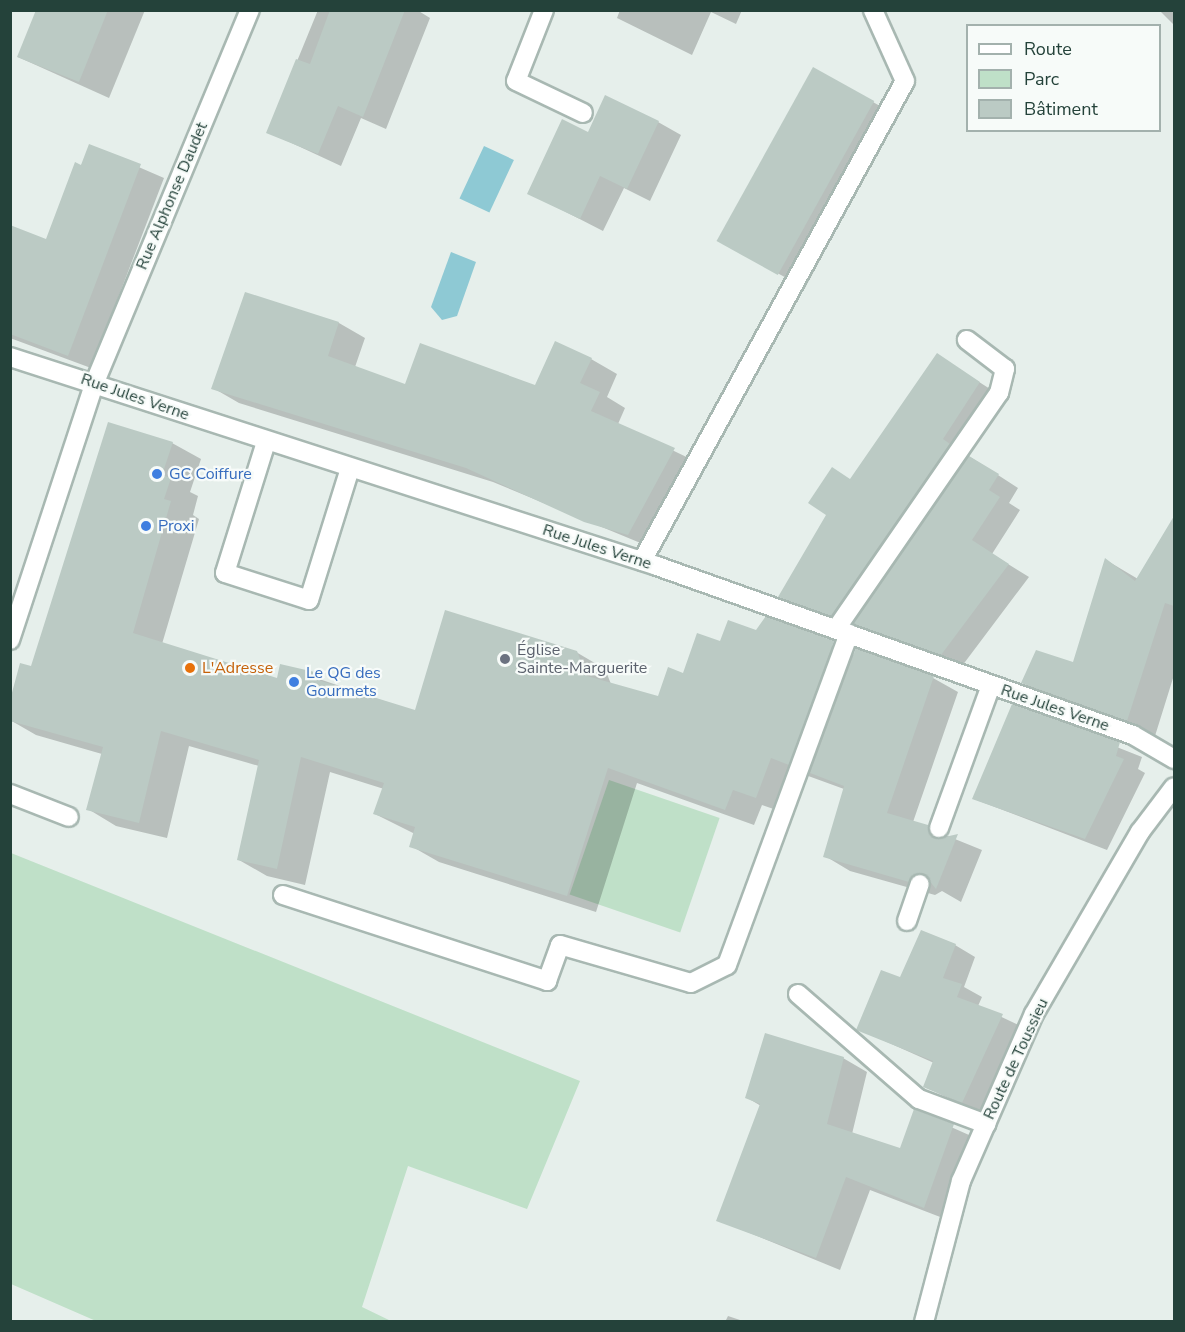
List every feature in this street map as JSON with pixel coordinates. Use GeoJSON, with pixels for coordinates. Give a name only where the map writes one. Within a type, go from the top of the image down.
{"type":"FeatureCollection","features":[{"type":"Feature","properties":{"kind":"street","name":"Rue Alphonse Daudet"},"geometry":{"type":"LineString","coordinates":[[10,640],[95,382],[250,10]]}},
{"type":"Feature","properties":{"kind":"street"},"geometry":{"type":"LineString","coordinates":[[544,10],[516,81],[583,113]]}},
{"type":"Feature","properties":{"kind":"street"},"geometry":{"type":"LineString","coordinates":[[642,561],[905,81],[873,10]]}},
{"type":"Feature","properties":{"kind":"street"},"geometry":{"type":"LineString","coordinates":[[283,895],[547,981],[560,945],[691,983],[727,966],[842,632],[999,393],[1005,369],[967,340]]}},
{"type":"Feature","properties":{"kind":"street","name":"Rue Jules Verne"},"geometry":{"type":"LineString","coordinates":[[10,357],[95,382],[266,442],[642,561],[1133,735],[1174,759]]}},
{"type":"Feature","properties":{"kind":"street"},"geometry":{"type":"LineString","coordinates":[[266,442],[225,573],[309,600],[350,468]]}},
{"type":"Feature","properties":{"kind":"street"},"geometry":{"type":"LineString","coordinates":[[939,828],[991,685]]}},
{"type":"Feature","properties":{"kind":"street","name":"Route de Toussieu"},"geometry":{"type":"LineString","coordinates":[[924,1322],[961,1181],[1034,1014],[1140,832],[1174,787]]}},
{"type":"Feature","properties":{"kind":"street"},"geometry":{"type":"LineString","coordinates":[[10,794],[69,817]]}},
{"type":"Feature","properties":{"kind":"street"},"geometry":{"type":"LineString","coordinates":[[907,921],[920,884]]}},
{"type":"Feature","properties":{"kind":"street"},"geometry":{"type":"LineString","coordinates":[[798,994],[919,1099],[986,1124]]}},
{"type":"Feature","properties":{"kind":"green space"},"geometry":{"type":"Polygon","coordinates":[[[609,780],[720,818],[680,932],[570,894],[609,780]]]}},
{"type":"Feature","properties":{"kind":"green space"},"geometry":{"type":"Polygon","coordinates":[[[11,853],[580,1081],[527,1209],[408,1166],[362,1307],[391,1321],[96,1321],[11,1284],[11,853]]]}},
{"type":"Feature","properties":{"kind":"water"},"geometry":{"type":"Polygon","coordinates":[[[484,146],[514,160],[489,213],[459,199],[484,146]]]}},
{"type":"Feature","properties":{"kind":"water"},"geometry":{"type":"Polygon","coordinates":[[[451,252],[476,262],[457,316],[442,320],[431,307],[451,252]]]}},
{"type":"Feature","properties":{"kind":"building"},"geometry":{"type":"Polygon","coordinates":[[[36,10],[108,10],[79,82],[17,57],[36,10]]]}},
{"type":"Feature","properties":{"kind":"building"},"geometry":{"type":"Polygon","coordinates":[[[330,10],[405,10],[363,117],[338,106],[318,154],[266,133],[296,59],[310,64],[330,10]]]}},
{"type":"Feature","properties":{"kind":"building"},"geometry":{"type":"Polygon","coordinates":[[[813,67],[874,101],[778,275],[717,241],[813,67]]]}},
{"type":"Feature","properties":{"kind":"building"},"geometry":{"type":"Polygon","coordinates":[[[605,95],[659,121],[627,189],[600,176],[580,219],[527,194],[562,119],[588,132],[605,95]]]}},
{"type":"Feature","properties":{"kind":"building"},"geometry":{"type":"Polygon","coordinates":[[[89,144],[141,164],[68,356],[10,334],[10,225],[46,239],[75,162],[81,165],[89,144]]]}},
{"type":"Feature","properties":{"kind":"building"},"geometry":{"type":"Polygon","coordinates":[[[245,292],[339,322],[328,356],[405,384],[420,343],[535,385],[555,341],[592,358],[580,383],[600,392],[591,411],[675,448],[628,535],[584,522],[466,468],[211,389],[245,292]]]}},
{"type":"Feature","properties":{"kind":"building"},"geometry":{"type":"Polygon","coordinates":[[[937,353],[980,382],[943,439],[950,444],[831,616],[778,597],[826,515],[808,503],[832,467],[850,479],[937,353]]]}},
{"type":"Feature","properties":{"kind":"building"},"geometry":{"type":"Polygon","coordinates":[[[108,422],[173,442],[162,475],[171,478],[164,499],[171,501],[133,633],[277,678],[280,664],[319,673],[318,680],[415,710],[445,610],[577,651],[587,676],[658,696],[668,667],[683,673],[697,633],[720,641],[728,620],[756,630],[766,616],[834,641],[789,765],[771,758],[756,798],[733,790],[725,810],[608,768],[567,896],[409,847],[415,827],[373,814],[384,783],[301,757],[277,869],[237,860],[259,760],[161,731],[139,823],[86,810],[103,747],[10,721],[10,700],[20,663],[31,666],[108,422]]]}},
{"type":"Feature","properties":{"kind":"building"},"geometry":{"type":"Polygon","coordinates":[[[969,456],[999,474],[989,490],[1000,497],[972,540],[1009,564],[941,655],[853,624],[969,456]]]}},
{"type":"Feature","properties":{"kind":"building"},"geometry":{"type":"Polygon","coordinates":[[[1174,516],[1174,606],[1165,603],[1127,721],[1021,683],[1036,650],[1073,662],[1105,558],[1135,581],[1174,516]]]}},
{"type":"Feature","properties":{"kind":"building"},"geometry":{"type":"Polygon","coordinates":[[[856,648],[934,676],[887,813],[928,825],[936,839],[958,834],[936,889],[923,873],[909,882],[823,857],[844,786],[810,773],[856,648]]]}},
{"type":"Feature","properties":{"kind":"building"},"geometry":{"type":"Polygon","coordinates":[[[1012,704],[1120,742],[1116,756],[1124,759],[1085,839],[972,799],[1012,704]]]}},
{"type":"Feature","properties":{"kind":"building"},"geometry":{"type":"Polygon","coordinates":[[[921,930],[956,944],[943,978],[962,984],[957,997],[1003,1014],[962,1103],[923,1087],[933,1061],[856,1030],[881,970],[900,977],[921,930]]]}},
{"type":"Feature","properties":{"kind":"building"},"geometry":{"type":"Polygon","coordinates":[[[765,1033],[844,1057],[827,1124],[900,1148],[914,1109],[954,1124],[924,1208],[846,1177],[816,1258],[716,1221],[760,1104],[745,1098],[765,1033]]]}},
{"type":"Feature","properties":{"kind":"place","name":"GC Coiffure"},"geometry":{"type":"Point","coordinates":[157,474]}},
{"type":"Feature","properties":{"kind":"place","name":"Proxi"},"geometry":{"type":"Point","coordinates":[146,526]}},
{"type":"Feature","properties":{"kind":"place","name":"Église Sainte-Marguerite"},"geometry":{"type":"Point","coordinates":[505,659]}},
{"type":"Feature","properties":{"kind":"place","name":"L'Adresse"},"geometry":{"type":"Point","coordinates":[190,668]}},
{"type":"Feature","properties":{"kind":"place","name":"Le QG des Gourmets"},"geometry":{"type":"Point","coordinates":[294,682]}}]}
